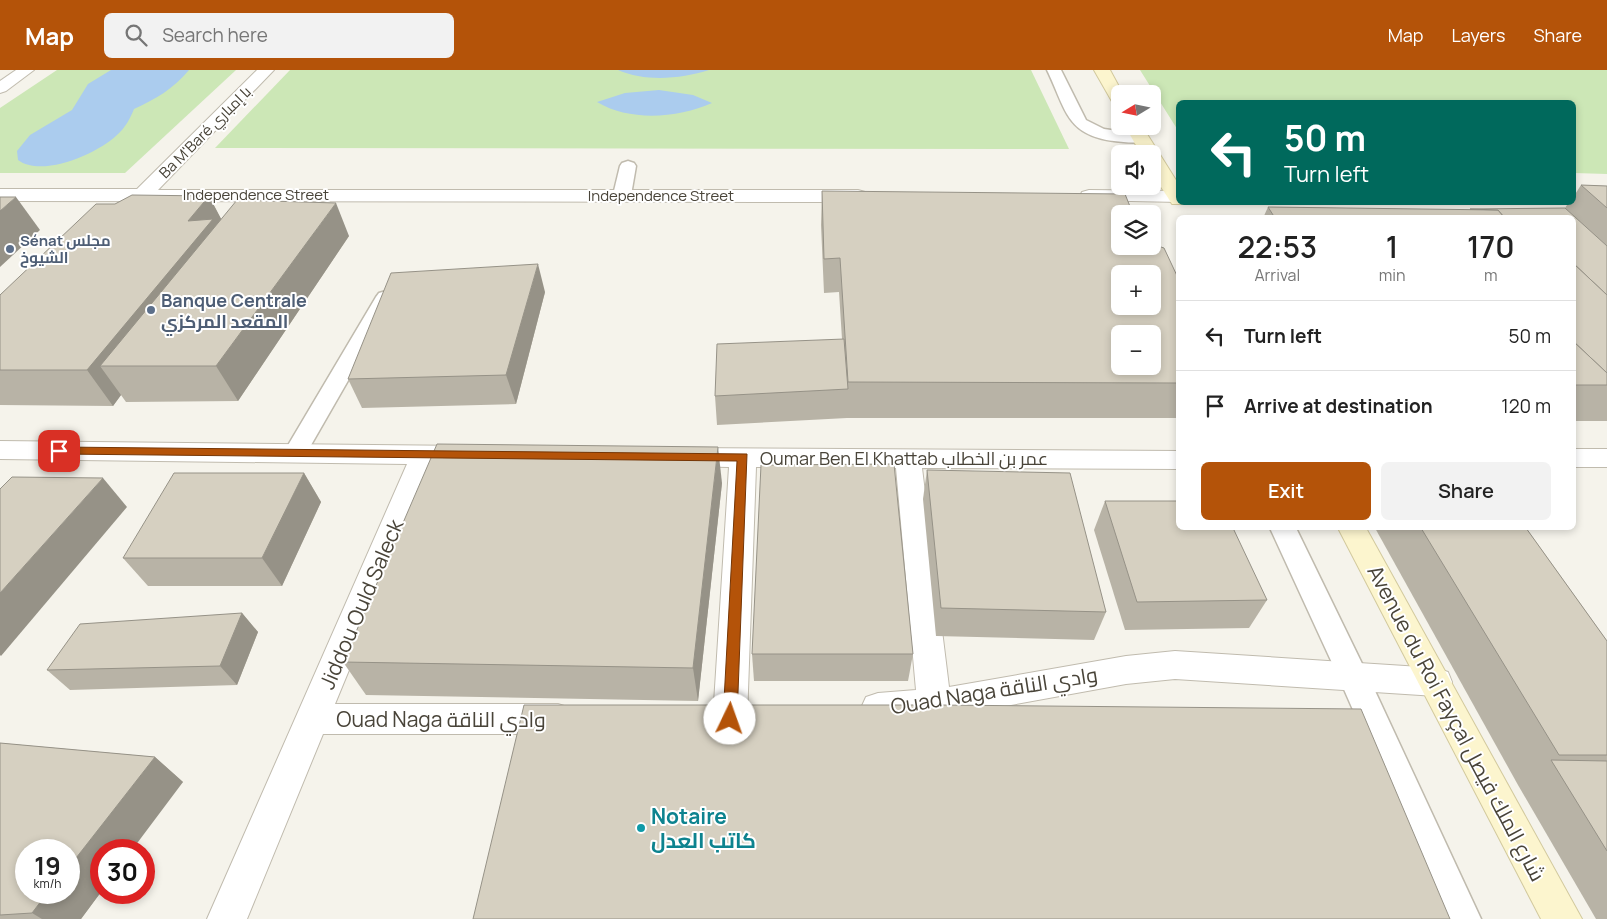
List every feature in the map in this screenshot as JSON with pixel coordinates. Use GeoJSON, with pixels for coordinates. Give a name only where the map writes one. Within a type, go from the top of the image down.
{"type":"FeatureCollection","features":[{"type":"Feature","properties":{"kind":"street"},"geometry":{"type":"LineString","coordinates":[[0,73],[4,70]]}},
{"type":"Feature","properties":{"kind":"street"},"geometry":{"type":"LineString","coordinates":[[0,88],[26,70]]}},
{"type":"Feature","properties":{"kind":"street","name":"Ba M'Baré با إمباري"},"geometry":{"type":"LineString","coordinates":[[143,194],[266,70]]}},
{"type":"Feature","properties":{"kind":"street"},"geometry":{"type":"LineString","coordinates":[[1102,70],[1111,86]]}},
{"type":"Feature","properties":{"kind":"street"},"geometry":{"type":"LineString","coordinates":[[1161,172],[1176,194]]}},
{"type":"Feature","properties":{"kind":"street","name":"Independence Street"},"geometry":{"type":"LineString","coordinates":[[0,195],[879,196]]}},
{"type":"Feature","properties":{"kind":"street"},"geometry":{"type":"LineString","coordinates":[[1068,196],[1176,199]]}},
{"type":"Feature","properties":{"kind":"street"},"geometry":{"type":"LineString","coordinates":[[0,450],[494,455]]}},
{"type":"Feature","properties":{"kind":"street","name":"Jiddou Ould Saleck"},"geometry":{"type":"LineString","coordinates":[[228,919],[424,455]]}},
{"type":"Feature","properties":{"kind":"street","name":"Oumar Ben El Khattab عمر بن الخطاب"},"geometry":{"type":"LineString","coordinates":[[653,456],[1176,460]]}},
{"type":"Feature","properties":{"kind":"street"},"geometry":{"type":"LineString","coordinates":[[730,718],[743,457]]}},
{"type":"Feature","properties":{"kind":"street"},"geometry":{"type":"LineString","coordinates":[[908,458],[934,704]]}},
{"type":"Feature","properties":{"kind":"street"},"geometry":{"type":"LineString","coordinates":[[1576,458],[1607,458]]}},
{"type":"Feature","properties":{"kind":"street","name":"Avenue du Roi Fayçal شارع الملك فيصل"},"geometry":{"type":"LineString","coordinates":[[1353,530],[1562,919]]}},
{"type":"Feature","properties":{"kind":"street","name":"Ouad Naga وادي الناقة"},"geometry":{"type":"LineString","coordinates":[[846,710],[934,704],[1126,670],[1175,665],[1436,682]]}},
{"type":"Feature","properties":{"kind":"street","name":"Ouad Naga وادي الناقة"},"geometry":{"type":"LineString","coordinates":[[312,719],[591,719]]}},
{"type":"Feature","properties":{"kind":"lane"},"geometry":{"type":"LineString","coordinates":[[1054,70],[1080,123],[1086,128],[1111,135]]}},
{"type":"Feature","properties":{"kind":"lane"},"geometry":{"type":"LineString","coordinates":[[622,195],[628,166]]}},
{"type":"Feature","properties":{"kind":"lane"},"geometry":{"type":"LineString","coordinates":[[295,453],[386,297]]}},
{"type":"Feature","properties":{"kind":"lane"},"geometry":{"type":"LineString","coordinates":[[1283,530],[1354,678],[1463,919]]}},
{"type":"Feature","properties":{"kind":"green space"},"geometry":{"type":"Polygon","coordinates":[[[57,70],[236,70],[125,173],[0,173],[0,108],[57,70]]]}},
{"type":"Feature","properties":{"kind":"green space"},"geometry":{"type":"Polygon","coordinates":[[[290,70],[1031,70],[1069,149],[215,148],[290,70]]]}},
{"type":"Feature","properties":{"kind":"green space"},"geometry":{"type":"Polygon","coordinates":[[[1140,70],[1607,70],[1607,174],[1576,173],[1576,100],[1176,100],[1176,127],[1161,103],[1161,85],[1149,85],[1140,70]]]}},
{"type":"Feature","properties":{"kind":"water"},"geometry":{"type":"Polygon","coordinates":[[[111,70],[189,70],[164,93],[134,109],[120,132],[108,142],[83,156],[55,165],[41,166],[28,165],[18,160],[17,151],[30,135],[72,110],[88,84],[111,70]]]}},
{"type":"Feature","properties":{"kind":"water"},"geometry":{"type":"Polygon","coordinates":[[[618,70],[709,70],[675,77],[651,78],[618,70]]]}},
{"type":"Feature","properties":{"kind":"water"},"geometry":{"type":"Polygon","coordinates":[[[659,90],[693,95],[712,103],[684,112],[654,116],[624,113],[597,102],[625,93],[659,90]]]}},
{"type":"Feature","properties":{"kind":"building"},"geometry":{"type":"Polygon","coordinates":[[[1581,185],[1607,186],[1607,208],[1581,185]]]}},
{"type":"Feature","properties":{"kind":"building"},"geometry":{"type":"Polygon","coordinates":[[[822,191],[1125,195],[1129,205],[1111,205],[1111,255],[1161,255],[1161,247],[1164,248],[1176,274],[1176,383],[848,382],[840,258],[824,259],[822,191]]]}},
{"type":"Feature","properties":{"kind":"building"},"geometry":{"type":"Polygon","coordinates":[[[132,195],[209,196],[188,221],[213,219],[87,370],[0,370],[0,295],[96,204],[115,204],[132,195]]]}},
{"type":"Feature","properties":{"kind":"building"},"geometry":{"type":"Polygon","coordinates":[[[0,197],[16,197],[0,211],[0,197]]]}},
{"type":"Feature","properties":{"kind":"building"},"geometry":{"type":"Polygon","coordinates":[[[237,200],[336,203],[216,366],[100,366],[237,200]]]}},
{"type":"Feature","properties":{"kind":"building"},"geometry":{"type":"Polygon","coordinates":[[[1268,207],[1498,210],[1502,215],[1273,215],[1268,207]]]}},
{"type":"Feature","properties":{"kind":"building"},"geometry":{"type":"Polygon","coordinates":[[[1565,208],[1573,215],[1502,215],[1498,210],[1470,209],[1565,208]]]}},
{"type":"Feature","properties":{"kind":"building"},"geometry":{"type":"Polygon","coordinates":[[[1576,218],[1607,246],[1607,295],[1576,266],[1576,218]]]}},
{"type":"Feature","properties":{"kind":"building"},"geometry":{"type":"Polygon","coordinates":[[[538,264],[506,375],[348,379],[391,273],[538,264]]]}},
{"type":"Feature","properties":{"kind":"building"},"geometry":{"type":"Polygon","coordinates":[[[1576,266],[1607,295],[1607,373],[1576,344],[1576,266]]]}},
{"type":"Feature","properties":{"kind":"building"},"geometry":{"type":"Polygon","coordinates":[[[844,339],[848,389],[715,396],[717,344],[844,339]]]}},
{"type":"Feature","properties":{"kind":"building"},"geometry":{"type":"Polygon","coordinates":[[[1576,344],[1607,373],[1607,385],[1576,385],[1576,344]]]}},
{"type":"Feature","properties":{"kind":"building"},"geometry":{"type":"Polygon","coordinates":[[[437,444],[718,447],[693,668],[343,662],[437,444]]]}},
{"type":"Feature","properties":{"kind":"building"},"geometry":{"type":"Polygon","coordinates":[[[894,464],[913,654],[752,654],[761,465],[894,464]]]}},
{"type":"Feature","properties":{"kind":"building"},"geometry":{"type":"Polygon","coordinates":[[[927,470],[1070,473],[1106,612],[941,608],[927,470]]]}},
{"type":"Feature","properties":{"kind":"building"},"geometry":{"type":"Polygon","coordinates":[[[174,473],[304,473],[262,558],[123,558],[174,473]]]}},
{"type":"Feature","properties":{"kind":"building"},"geometry":{"type":"Polygon","coordinates":[[[12,477],[103,478],[0,593],[0,489],[12,477]]]}},
{"type":"Feature","properties":{"kind":"building"},"geometry":{"type":"Polygon","coordinates":[[[1105,501],[1176,501],[1176,530],[1234,530],[1267,600],[1137,602],[1105,501]]]}},
{"type":"Feature","properties":{"kind":"building"},"geometry":{"type":"Polygon","coordinates":[[[1422,530],[1527,530],[1607,641],[1607,755],[1559,755],[1422,530]]]}},
{"type":"Feature","properties":{"kind":"building"},"geometry":{"type":"Polygon","coordinates":[[[242,613],[220,666],[47,670],[80,624],[242,613]]]}},
{"type":"Feature","properties":{"kind":"building"},"geometry":{"type":"Polygon","coordinates":[[[524,705],[939,705],[1361,709],[1450,919],[473,919],[524,705]]]}},
{"type":"Feature","properties":{"kind":"building"},"geometry":{"type":"Polygon","coordinates":[[[0,743],[155,757],[80,853],[80,839],[15,839],[15,904],[39,904],[32,913],[0,915],[0,743]]]}},
{"type":"Feature","properties":{"kind":"building"},"geometry":{"type":"Polygon","coordinates":[[[1551,760],[1607,761],[1607,851],[1551,760]]]}},
{"type":"Feature","properties":{"kind":"place","name":"Sénat مجلس الشيوخ"},"geometry":{"type":"Point","coordinates":[10,249]}},
{"type":"Feature","properties":{"kind":"place","name":"Banque Centrale المقعد المركزي"},"geometry":{"type":"Point","coordinates":[151,310]}},
{"type":"Feature","properties":{"kind":"place","name":"Notaire كاتب العدل"},"geometry":{"type":"Point","coordinates":[641,828]}},
{"type":"Feature","properties":{"kind":"route"},"geometry":{"type":"LineString","coordinates":[[59,451],[743,457],[730,719]]}}]}
